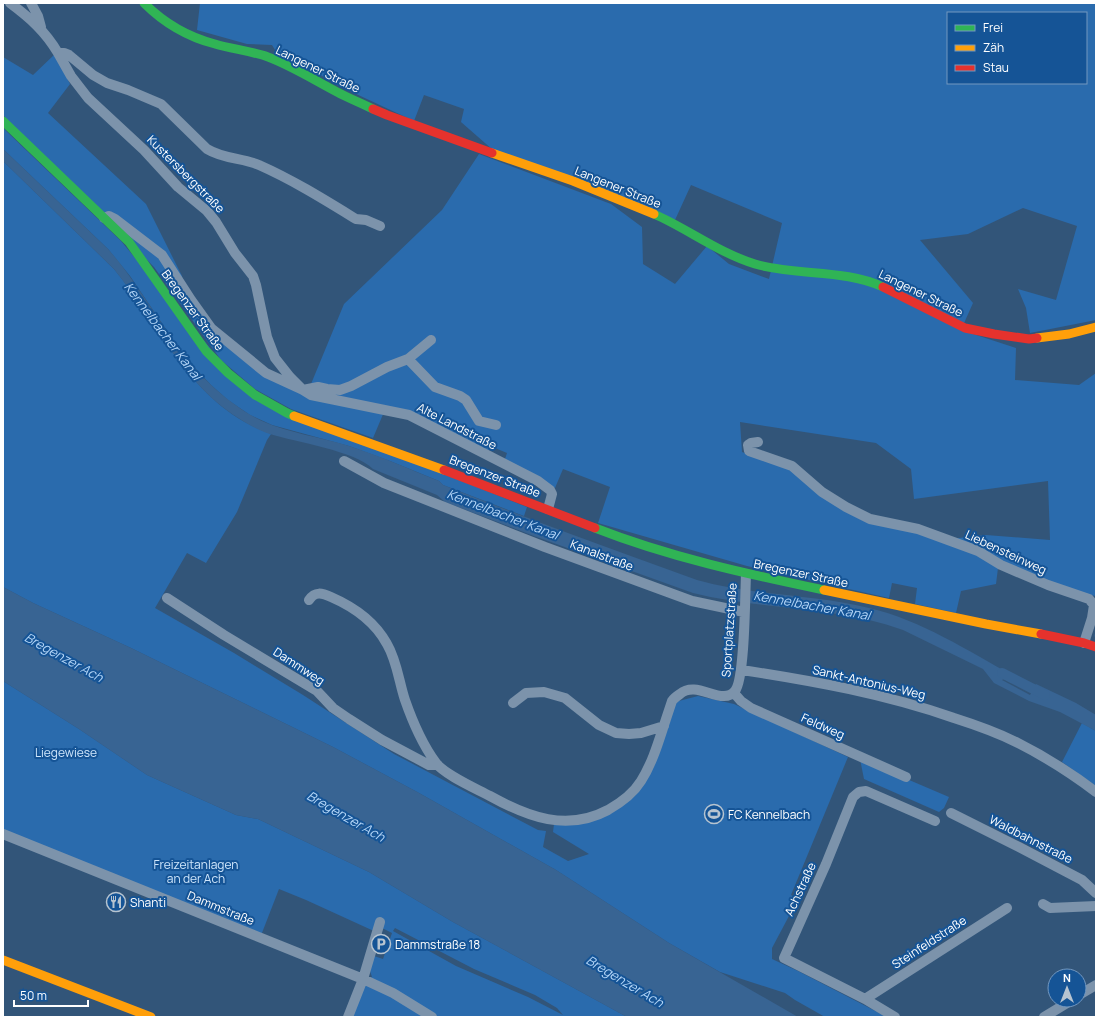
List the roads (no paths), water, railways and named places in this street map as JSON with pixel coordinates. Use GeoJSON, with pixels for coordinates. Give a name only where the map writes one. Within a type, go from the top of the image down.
{"type":"FeatureCollection","features":[{"type":"Feature","properties":{"kind":"main road","name":"Langener Straße"},"geometry":{"type":"LineString","coordinates":[[144,3],[171,25],[191,36],[213,44],[268,57],[297,70],[337,92],[387,115],[573,181],[628,203],[667,220],[731,255],[755,264],[782,270],[861,279],[877,284],[965,328],[994,334],[1029,339],[1069,334],[1096,327]]}},
{"type":"Feature","properties":{"kind":"main road","name":"Bregenzer Straße"},"geometry":{"type":"LineString","coordinates":[[3,121],[129,242],[206,351],[228,373],[255,395],[287,413],[447,470],[631,542],[746,574],[1084,643],[1096,647]]}},
{"type":"Feature","properties":{"kind":"main road"},"geometry":{"type":"LineString","coordinates":[[3,960],[151,1017]]}},
{"type":"Feature","properties":{"kind":"street","name":"Kustersbergstraße"},"geometry":{"type":"LineString","coordinates":[[10,3],[27,15],[41,28],[52,43],[71,76],[88,98],[144,150],[178,187],[206,211],[216,222],[235,253],[253,276],[267,337],[275,358],[290,377],[304,390]]}},
{"type":"Feature","properties":{"kind":"street","name":"Kustersbergstraße"},"geometry":{"type":"LineString","coordinates":[[31,3],[38,16],[41,28]]}},
{"type":"Feature","properties":{"kind":"street"},"geometry":{"type":"LineString","coordinates":[[58,53],[64,53],[69,56],[93,75],[107,83],[161,104],[207,149],[215,154],[258,164],[284,177],[356,219],[366,220],[380,226]]}},
{"type":"Feature","properties":{"kind":"street","name":"Alte Landstraße"},"geometry":{"type":"LineString","coordinates":[[104,218],[110,216],[115,219],[162,255],[211,328],[266,373],[304,390],[311,395],[409,415],[538,481],[550,490],[552,494],[548,509]]}},
{"type":"Feature","properties":{"kind":"street","name":"Alte Landstraße"},"geometry":{"type":"LineString","coordinates":[[304,390],[318,387],[340,390],[351,386],[408,358],[431,340]]}},
{"type":"Feature","properties":{"kind":"street","name":"Alte Landstraße"},"geometry":{"type":"LineString","coordinates":[[408,358],[435,387],[460,396],[466,400],[479,421],[496,425]]}},
{"type":"Feature","properties":{"kind":"street","name":"Liebensteinweg"},"geometry":{"type":"LineString","coordinates":[[758,442],[748,445],[749,451],[792,466],[822,492],[846,507],[870,519],[918,529],[978,551],[1001,565],[1048,585],[1089,599],[1094,605],[1092,628],[1084,643]]}},
{"type":"Feature","properties":{"kind":"street","name":"Kanalstraße"},"geometry":{"type":"LineString","coordinates":[[344,462],[384,483],[568,556],[692,601],[744,609]]}},
{"type":"Feature","properties":{"kind":"street","name":"Sportplatzstraße"},"geometry":{"type":"LineString","coordinates":[[664,726],[673,700],[683,691],[692,689],[701,690],[718,696],[727,696],[734,693],[738,686],[742,670],[746,574]]}},
{"type":"Feature","properties":{"kind":"street"},"geometry":{"type":"LineString","coordinates":[[309,600],[312,595],[316,594],[329,596],[358,612],[377,631],[387,644],[395,663],[405,700],[417,731],[438,765],[445,772],[492,798],[530,816],[557,821],[586,819],[599,815],[615,806],[630,795],[641,781],[651,762],[664,726]]}},
{"type":"Feature","properties":{"kind":"street","name":"Dammweg"},"geometry":{"type":"LineString","coordinates":[[167,598],[317,691],[333,708],[382,740],[429,765],[438,765]]}},
{"type":"Feature","properties":{"kind":"street","name":"Sankt-Antonius-Weg"},"geometry":{"type":"LineString","coordinates":[[742,670],[880,695],[924,707],[991,731],[1038,753],[1096,792]]}},
{"type":"Feature","properties":{"kind":"street"},"geometry":{"type":"LineString","coordinates":[[513,703],[526,693],[544,692],[565,698],[599,725],[616,733],[641,733],[664,726]]}},
{"type":"Feature","properties":{"kind":"street","name":"Feldweg"},"geometry":{"type":"LineString","coordinates":[[734,693],[741,701],[751,708],[906,776]]}},
{"type":"Feature","properties":{"kind":"street","name":"Achstraße"},"geometry":{"type":"LineString","coordinates":[[895,1017],[866,999],[784,958],[826,864],[853,797],[859,792],[866,792],[935,821]]}},
{"type":"Feature","properties":{"kind":"street","name":"Waldbahnstraße"},"geometry":{"type":"LineString","coordinates":[[951,814],[1082,880],[1096,894]]}},
{"type":"Feature","properties":{"kind":"street","name":"Dammstraße"},"geometry":{"type":"LineString","coordinates":[[3,834],[363,979],[393,993],[432,1017]]}},
{"type":"Feature","properties":{"kind":"street"},"geometry":{"type":"LineString","coordinates":[[1043,904],[1050,908],[1096,906]]}},
{"type":"Feature","properties":{"kind":"street","name":"Steinfeldstraße"},"geometry":{"type":"LineString","coordinates":[[866,999],[1008,908]]}},
{"type":"Feature","properties":{"kind":"street"},"geometry":{"type":"LineString","coordinates":[[348,1017],[363,979],[380,922]]}},
{"type":"Feature","properties":{"kind":"street"},"geometry":{"type":"LineString","coordinates":[[1087,990],[1096,985]]}},
{"type":"Feature","properties":{"kind":"street"},"geometry":{"type":"LineString","coordinates":[[1044,1017],[1059,1008]]}},
{"type":"Feature","properties":{"kind":"water"},"geometry":{"type":"Polygon","coordinates":[[[3,149],[108,249],[134,282],[169,335],[195,368],[210,384],[241,409],[262,421],[283,429],[349,446],[372,454],[489,503],[697,580],[739,589],[848,603],[888,613],[907,620],[944,637],[1014,676],[1011,683],[1004,679],[1002,680],[1030,695],[1036,684],[1076,703],[1096,715],[1096,731],[1060,712],[1029,701],[994,683],[983,669],[903,630],[852,616],[745,603],[693,593],[534,536],[445,502],[437,495],[373,469],[365,463],[340,452],[270,434],[253,427],[222,407],[203,390],[172,351],[114,269],[3,161],[3,149]]]}},
{"type":"Feature","properties":{"kind":"water","name":"Bregenzer Ach"},"geometry":{"type":"Polygon","coordinates":[[[3,587],[33,603],[131,648],[333,747],[419,793],[556,870],[669,943],[798,1017],[627,1017],[453,922],[369,872],[258,819],[236,815],[147,775],[79,729],[3,681],[3,587]]]}},
{"type":"Feature","properties":{"kind":"waterway","name":"Kennelbacher Kanal"},"geometry":{"type":"LineString","coordinates":[[1002,673],[1045,695]]}},
{"type":"Feature","properties":{"kind":"place","name":"FC Kennelbach"},"geometry":{"type":"Point","coordinates":[714,814]}},
{"type":"Feature","properties":{"kind":"place","name":"Shanti"},"geometry":{"type":"Point","coordinates":[116,902]}},
{"type":"Feature","properties":{"kind":"place","name":"Dammstraße 18"},"geometry":{"type":"Point","coordinates":[381,944]}},
{"type":"Feature","properties":{"kind":"park label","name":"Liegewiese"},"geometry":{"type":"Point","coordinates":[66,752]}},
{"type":"Feature","properties":{"kind":"park label","name":"Freizeitanlagen an der Ach"},"geometry":{"type":"Point","coordinates":[196,871]}}]}
